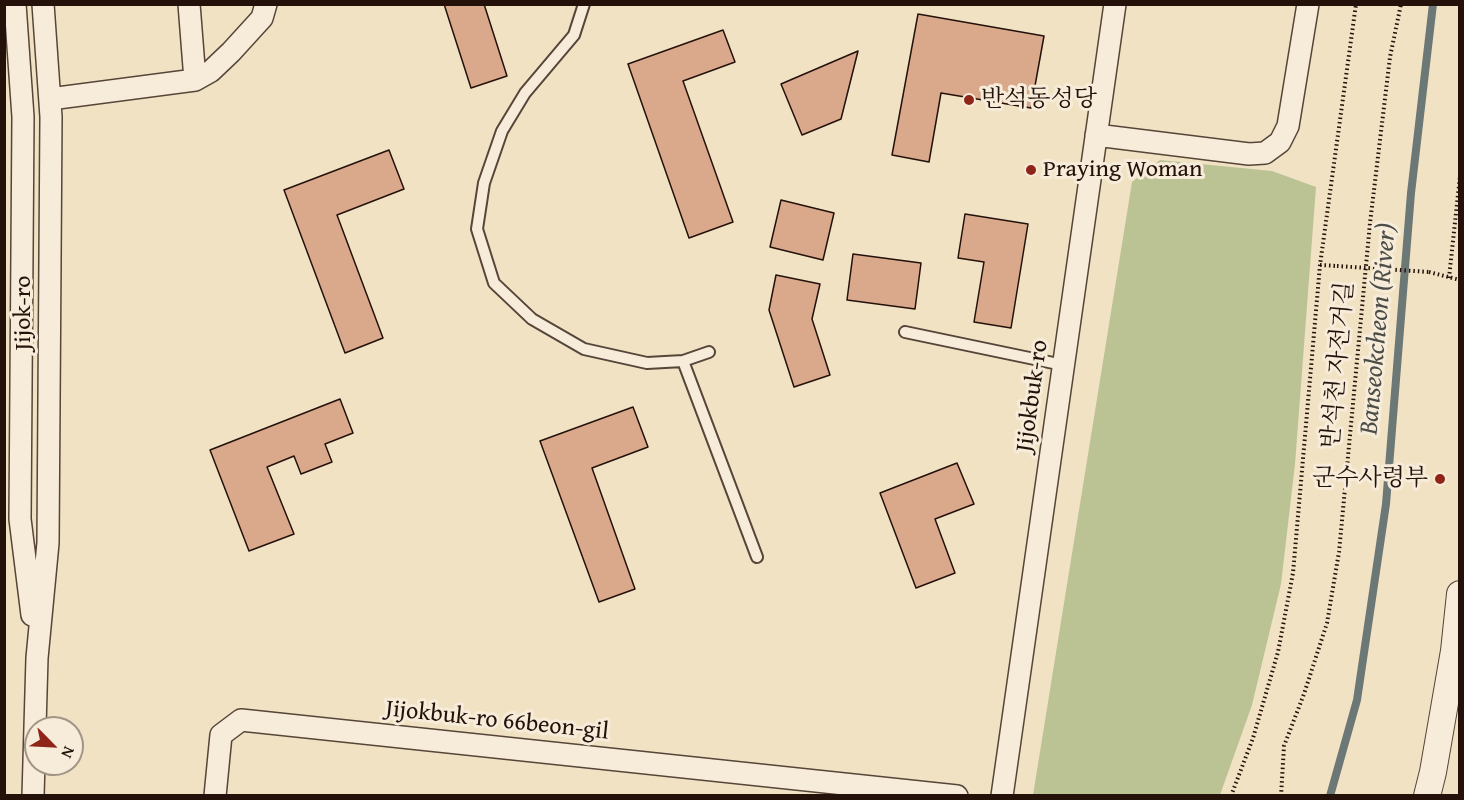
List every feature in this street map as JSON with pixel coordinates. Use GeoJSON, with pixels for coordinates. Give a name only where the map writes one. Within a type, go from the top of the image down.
{"type":"FeatureCollection","features":[{"type":"Feature","properties":{"kind":"street","name":"Jijok-ro"},"geometry":{"type":"LineString","coordinates":[[15,4],[23,117],[20,519],[37,658]]}},
{"type":"Feature","properties":{"kind":"street","name":"Jijok-ro"},"geometry":{"type":"LineString","coordinates":[[33,795],[37,658],[48,543],[50,99],[43,4]]}},
{"type":"Feature","properties":{"kind":"street"},"geometry":{"type":"LineString","coordinates":[[189,4],[195,80]]}},
{"type":"Feature","properties":{"kind":"street"},"geometry":{"type":"LineString","coordinates":[[50,99],[195,80],[210,71],[231,52],[262,18],[267,4]]}},
{"type":"Feature","properties":{"kind":"street","name":"Jijokbuk-ro"},"geometry":{"type":"LineString","coordinates":[[1002,795],[1115,4]]}},
{"type":"Feature","properties":{"kind":"street"},"geometry":{"type":"LineString","coordinates":[[1096,135],[1250,154],[1265,153],[1280,142],[1288,126],[1308,4]]}},
{"type":"Feature","properties":{"kind":"street"},"geometry":{"type":"LineString","coordinates":[[1427,795],[1454,651],[1460,594]]}},
{"type":"Feature","properties":{"kind":"street","name":"Jijokbuk-ro 66beon-gil"},"geometry":{"type":"LineString","coordinates":[[215,795],[221,735],[241,720],[832,789],[957,795]]}},
{"type":"Feature","properties":{"kind":"lane"},"geometry":{"type":"LineString","coordinates":[[584,4],[574,35],[525,93],[502,131],[484,183],[477,229],[494,282],[532,319],[584,349],[646,363],[683,361],[709,352]]}},
{"type":"Feature","properties":{"kind":"lane"},"geometry":{"type":"LineString","coordinates":[[905,332],[1063,365]]}},
{"type":"Feature","properties":{"kind":"lane"},"geometry":{"type":"LineString","coordinates":[[683,361],[757,557]]}},
{"type":"Feature","properties":{"kind":"path"},"geometry":{"type":"LineString","coordinates":[[1231,795],[1253,738],[1278,652],[1293,573],[1320,265],[1356,4]]}},
{"type":"Feature","properties":{"kind":"path","name":"반석천 자전거길"},"geometry":{"type":"LineString","coordinates":[[1281,795],[1284,746],[1327,623],[1339,552],[1370,223],[1390,57],[1401,4]]}},
{"type":"Feature","properties":{"kind":"path"},"geometry":{"type":"LineString","coordinates":[[1449,278],[1460,176]]}},
{"type":"Feature","properties":{"kind":"path"},"geometry":{"type":"LineString","coordinates":[[1320,265],[1429,272],[1460,280]]}},
{"type":"Feature","properties":{"kind":"green space"},"geometry":{"type":"Polygon","coordinates":[[[1160,160],[1272,171],[1316,187],[1295,464],[1281,584],[1252,705],[1220,795],[1033,795],[1132,182],[1160,160]]]}},
{"type":"Feature","properties":{"kind":"building"},"geometry":{"type":"Polygon","coordinates":[[[444,4],[484,4],[507,76],[471,88],[444,4]]]}},
{"type":"Feature","properties":{"kind":"building"},"geometry":{"type":"Polygon","coordinates":[[[918,14],[1044,36],[1031,108],[941,93],[929,162],[892,155],[918,14]]]}},
{"type":"Feature","properties":{"kind":"building"},"geometry":{"type":"Polygon","coordinates":[[[723,30],[735,62],[683,81],[733,222],[689,238],[628,64],[723,30]]]}},
{"type":"Feature","properties":{"kind":"building"},"geometry":{"type":"Polygon","coordinates":[[[858,51],[841,119],[802,135],[781,84],[858,51]]]}},
{"type":"Feature","properties":{"kind":"building"},"geometry":{"type":"Polygon","coordinates":[[[389,150],[404,189],[337,215],[383,338],[345,353],[284,190],[389,150]]]}},
{"type":"Feature","properties":{"kind":"building"},"geometry":{"type":"Polygon","coordinates":[[[781,200],[834,213],[823,260],[770,247],[781,200]]]}},
{"type":"Feature","properties":{"kind":"building"},"geometry":{"type":"Polygon","coordinates":[[[965,214],[1028,224],[1011,328],[974,322],[984,262],[958,258],[965,214]]]}},
{"type":"Feature","properties":{"kind":"building"},"geometry":{"type":"Polygon","coordinates":[[[853,254],[921,263],[915,309],[847,300],[853,254]]]}},
{"type":"Feature","properties":{"kind":"building"},"geometry":{"type":"Polygon","coordinates":[[[776,275],[820,284],[812,319],[830,375],[794,387],[769,310],[776,275]]]}},
{"type":"Feature","properties":{"kind":"building"},"geometry":{"type":"Polygon","coordinates":[[[340,399],[353,433],[325,444],[332,462],[301,474],[294,456],[267,467],[294,534],[249,551],[210,450],[340,399]]]}},
{"type":"Feature","properties":{"kind":"building"},"geometry":{"type":"Polygon","coordinates":[[[633,407],[648,447],[592,468],[635,589],[599,602],[540,441],[633,407]]]}},
{"type":"Feature","properties":{"kind":"building"},"geometry":{"type":"Polygon","coordinates":[[[957,463],[974,504],[935,519],[955,573],[916,588],[880,493],[957,463]]]}},
{"type":"Feature","properties":{"kind":"waterway","name":"Banseokcheon (River)"},"geometry":{"type":"LineString","coordinates":[[1330,796],[1357,700],[1386,504],[1411,193],[1433,4]]}},
{"type":"Feature","properties":{"kind":"place","name":"반석동성당"},"geometry":{"type":"Point","coordinates":[969,100]}},
{"type":"Feature","properties":{"kind":"place","name":"Praying Woman"},"geometry":{"type":"Point","coordinates":[1031,170]}},
{"type":"Feature","properties":{"kind":"place","name":"군수사령부"},"geometry":{"type":"Point","coordinates":[1440,479]}}]}
